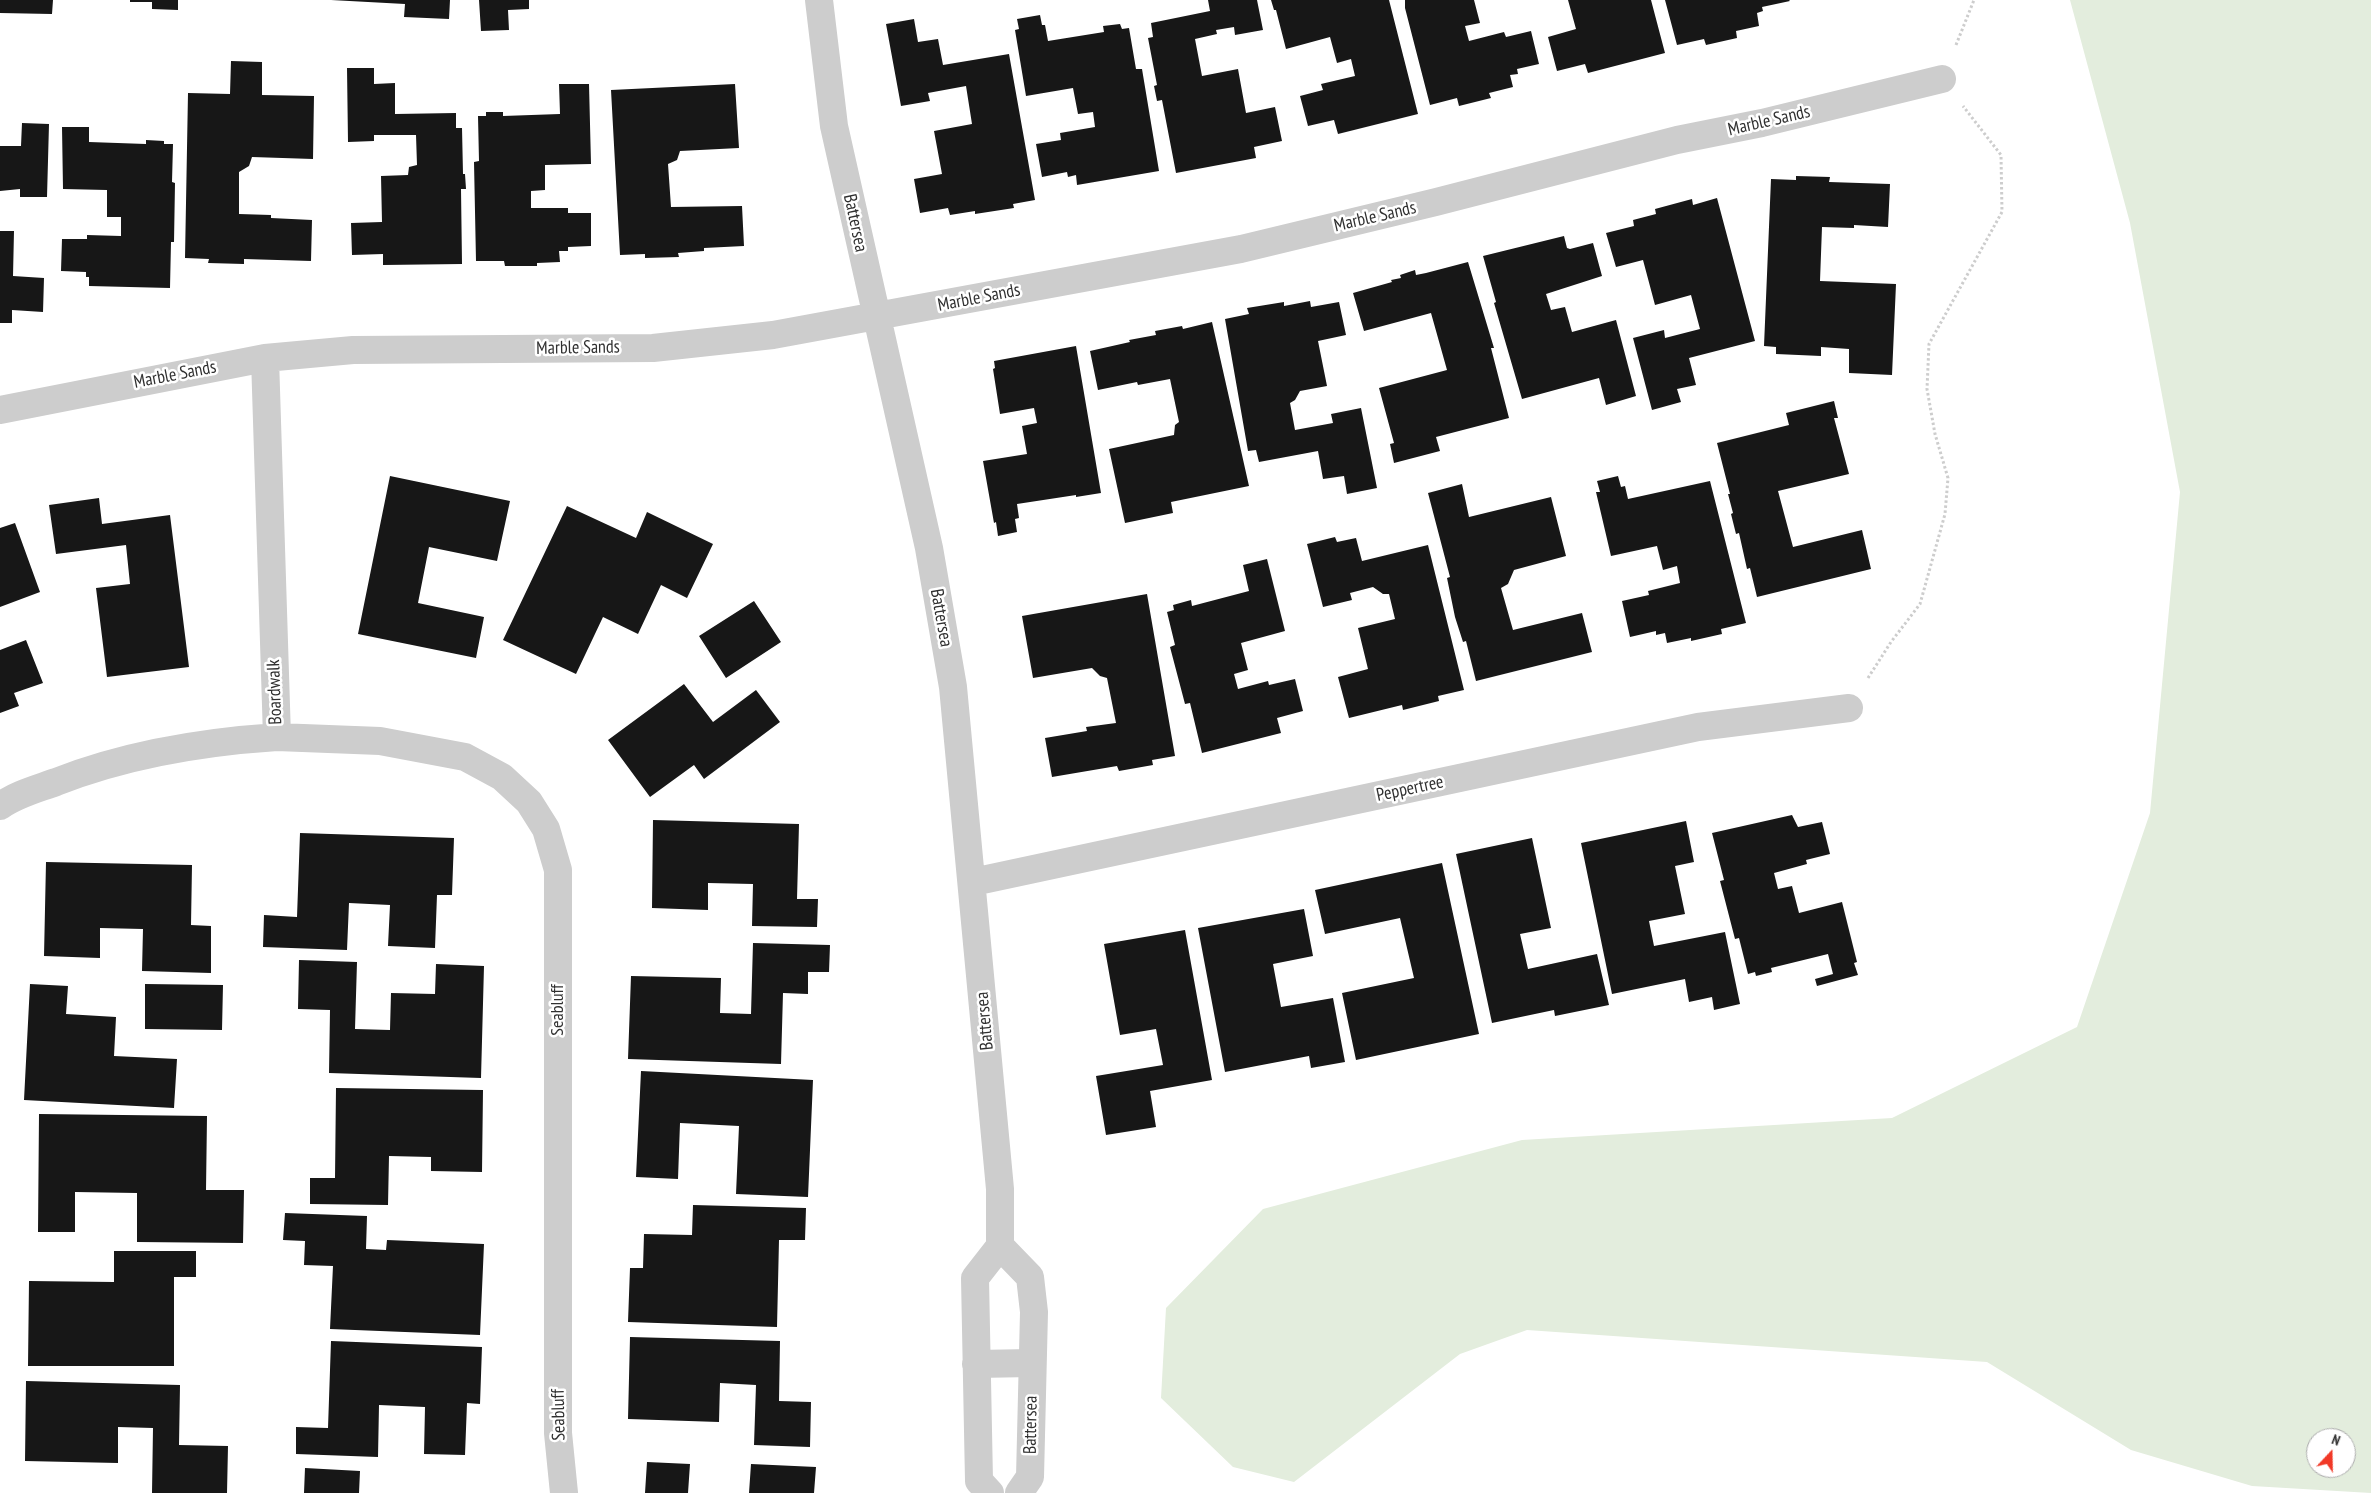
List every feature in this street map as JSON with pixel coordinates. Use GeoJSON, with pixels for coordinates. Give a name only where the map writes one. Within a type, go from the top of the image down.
{"type":"FeatureCollection","features":[{"type":"Feature","properties":{"kind":"street","name":"Battersea"},"geometry":{"type":"LineString","coordinates":[[818,0],[834,126],[929,548],[953,687],[973,882],[1000,1189],[1000,1246],[1030,1277],[1034,1312],[1030,1477],[1019,1493]]}},
{"type":"Feature","properties":{"kind":"street","name":"Marble Sands"},"geometry":{"type":"LineString","coordinates":[[0,410],[265,358],[353,350],[653,348],[773,335],[1241,249],[1436,202],[1677,140],[1762,123],[1942,80]]}},
{"type":"Feature","properties":{"kind":"street","name":"Boardwalk"},"geometry":{"type":"LineString","coordinates":[[0,806],[11,799],[82,771],[163,750],[235,740],[277,738],[265,358]]}},
{"type":"Feature","properties":{"kind":"street","name":"Peppertree"},"geometry":{"type":"LineString","coordinates":[[973,882],[1698,727],[1849,708]]}},
{"type":"Feature","properties":{"kind":"street","name":"Seabluff"},"geometry":{"type":"LineString","coordinates":[[277,738],[380,741],[465,757],[502,777],[529,802],[546,830],[558,870],[558,1433],[564,1493]]}},
{"type":"Feature","properties":{"kind":"street"},"geometry":{"type":"LineString","coordinates":[[990,1493],[979,1481],[975,1278],[1000,1246]]}},
{"type":"Feature","properties":{"kind":"street"},"geometry":{"type":"LineString","coordinates":[[976,1364],[1032,1363]]}},
{"type":"Feature","properties":{"kind":"path"},"geometry":{"type":"LineString","coordinates":[[1849,708],[1891,642],[1920,604],[1937,549],[1945,514],[1948,478],[1935,434],[1927,389],[1929,344],[2002,212],[2001,155],[1942,80],[1974,0]]}},
{"type":"Feature","properties":{"kind":"green space"},"geometry":{"type":"Polygon","coordinates":[[[2070,0],[2371,0],[2371,1493],[2252,1486],[2131,1450],[1987,1362],[1527,1330],[1460,1354],[1294,1482],[1233,1467],[1161,1398],[1166,1308],[1263,1209],[1522,1140],[1892,1118],[2077,1027],[2150,813],[2180,492],[2130,223],[2070,0]]]}},
{"type":"Feature","properties":{"kind":"building"},"geometry":{"type":"Polygon","coordinates":[[[0,0],[53,0],[52,14],[0,13],[0,0]]]}},
{"type":"Feature","properties":{"kind":"building"},"geometry":{"type":"Polygon","coordinates":[[[130,0],[178,0],[178,10],[152,9],[152,2],[130,2],[130,0]]]}},
{"type":"Feature","properties":{"kind":"building"},"geometry":{"type":"Polygon","coordinates":[[[331,0],[450,0],[449,19],[404,17],[405,4],[331,0]]]}},
{"type":"Feature","properties":{"kind":"building"},"geometry":{"type":"Polygon","coordinates":[[[479,0],[529,0],[529,9],[508,10],[509,30],[481,31],[479,0]]]}},
{"type":"Feature","properties":{"kind":"building"},"geometry":{"type":"Polygon","coordinates":[[[1208,0],[1257,0],[1263,30],[1235,35],[1234,27],[1216,30],[1217,34],[1195,39],[1202,76],[1238,69],[1246,113],[1275,107],[1282,141],[1254,147],[1256,158],[1176,173],[1162,100],[1157,101],[1154,86],[1157,85],[1148,38],[1153,37],[1151,23],[1210,11],[1208,0]]]}},
{"type":"Feature","properties":{"kind":"building"},"geometry":{"type":"Polygon","coordinates":[[[1271,0],[1389,0],[1418,114],[1338,134],[1334,120],[1308,126],[1300,96],[1323,90],[1321,84],[1355,76],[1351,59],[1337,63],[1330,37],[1286,49],[1276,10],[1274,10],[1271,0]]]}},
{"type":"Feature","properties":{"kind":"building"},"geometry":{"type":"Polygon","coordinates":[[[1405,0],[1474,0],[1480,23],[1465,26],[1469,41],[1504,32],[1506,37],[1531,31],[1539,64],[1517,69],[1518,74],[1510,75],[1513,87],[1489,93],[1491,98],[1459,106],[1457,98],[1430,105],[1405,8],[1405,0]]]}},
{"type":"Feature","properties":{"kind":"building"},"geometry":{"type":"Polygon","coordinates":[[[1568,0],[1651,0],[1665,53],[1588,73],[1585,64],[1557,71],[1548,37],[1576,29],[1568,0]]]}},
{"type":"Feature","properties":{"kind":"building"},"geometry":{"type":"Polygon","coordinates":[[[1665,0],[1790,1],[1762,7],[1763,11],[1757,13],[1759,26],[1736,31],[1737,38],[1706,45],[1704,39],[1677,45],[1665,0]]]}},
{"type":"Feature","properties":{"kind":"building"},"geometry":{"type":"Polygon","coordinates":[[[1040,15],[1042,25],[1045,25],[1048,41],[1104,32],[1103,26],[1120,24],[1122,29],[1129,28],[1136,69],[1142,69],[1159,171],[1077,185],[1076,175],[1068,177],[1067,172],[1042,177],[1036,144],[1061,140],[1060,133],[1095,127],[1093,112],[1078,114],[1073,88],[1026,96],[1015,30],[1019,29],[1017,19],[1040,15]]]}},
{"type":"Feature","properties":{"kind":"building"},"geometry":{"type":"Polygon","coordinates":[[[914,19],[918,42],[938,39],[943,65],[1009,54],[1035,200],[1013,204],[1014,208],[975,214],[975,211],[950,215],[948,208],[920,213],[914,179],[942,174],[934,131],[972,124],[966,86],[928,93],[930,101],[901,106],[886,24],[914,19]]]}},
{"type":"Feature","properties":{"kind":"building"},"geometry":{"type":"Polygon","coordinates":[[[231,61],[262,62],[262,95],[314,96],[313,159],[252,157],[249,166],[239,172],[239,214],[271,215],[271,218],[312,220],[311,261],[244,259],[244,264],[208,263],[209,259],[185,258],[188,93],[230,94],[231,61]]]}},
{"type":"Feature","properties":{"kind":"building"},"geometry":{"type":"Polygon","coordinates":[[[347,68],[374,68],[374,84],[395,83],[395,114],[456,113],[456,128],[462,128],[463,174],[465,174],[466,189],[461,189],[462,264],[383,265],[383,254],[352,255],[351,223],[382,222],[381,176],[408,175],[409,167],[417,165],[416,135],[374,135],[374,141],[348,142],[347,68]]]}},
{"type":"Feature","properties":{"kind":"building"},"geometry":{"type":"Polygon","coordinates":[[[559,84],[589,84],[591,164],[545,165],[545,190],[531,191],[531,208],[568,208],[568,213],[591,213],[591,246],[568,247],[568,251],[559,251],[560,262],[537,263],[537,266],[505,266],[504,261],[476,261],[474,162],[479,161],[478,116],[486,116],[486,112],[503,112],[503,116],[560,114],[559,84]]]}},
{"type":"Feature","properties":{"kind":"building"},"geometry":{"type":"Polygon","coordinates":[[[735,84],[739,148],[680,151],[677,160],[668,164],[671,207],[742,206],[744,246],[704,248],[704,251],[678,253],[679,257],[645,258],[645,254],[620,255],[611,90],[735,84]]]}},
{"type":"Feature","properties":{"kind":"building"},"geometry":{"type":"Polygon","coordinates":[[[22,123],[49,124],[47,197],[20,197],[20,189],[0,191],[0,146],[21,146],[22,123]]]}},
{"type":"Feature","properties":{"kind":"building"},"geometry":{"type":"Polygon","coordinates":[[[62,127],[89,127],[89,142],[146,144],[146,140],[164,141],[164,144],[173,144],[172,182],[175,183],[174,242],[171,242],[170,288],[89,286],[89,277],[86,277],[86,272],[61,271],[62,239],[87,239],[87,235],[121,236],[121,217],[107,217],[107,190],[63,189],[62,127]]]}},
{"type":"Feature","properties":{"kind":"building"},"geometry":{"type":"Polygon","coordinates":[[[1796,176],[1830,177],[1829,182],[1890,184],[1888,227],[1854,225],[1854,228],[1822,227],[1820,281],[1896,284],[1892,375],[1849,373],[1849,349],[1821,347],[1821,356],[1776,354],[1776,347],[1764,346],[1771,179],[1796,180],[1796,176]]]}},
{"type":"Feature","properties":{"kind":"building"},"geometry":{"type":"Polygon","coordinates":[[[1717,198],[1755,341],[1689,358],[1696,385],[1677,389],[1681,402],[1652,410],[1633,338],[1664,330],[1665,338],[1700,329],[1691,295],[1655,305],[1643,260],[1616,267],[1606,233],[1634,226],[1633,220],[1656,214],[1655,209],[1692,199],[1693,205],[1717,198]]]}},
{"type":"Feature","properties":{"kind":"building"},"geometry":{"type":"Polygon","coordinates":[[[0,231],[14,231],[13,276],[44,278],[43,312],[12,310],[12,323],[0,323],[0,231]]]}},
{"type":"Feature","properties":{"kind":"building"},"geometry":{"type":"Polygon","coordinates":[[[1564,236],[1567,248],[1570,249],[1593,243],[1602,276],[1546,294],[1551,310],[1565,307],[1572,332],[1616,320],[1636,396],[1606,405],[1599,378],[1522,399],[1494,303],[1496,302],[1483,256],[1564,236]]]}},
{"type":"Feature","properties":{"kind":"building"},"geometry":{"type":"Polygon","coordinates":[[[1468,262],[1494,348],[1491,348],[1509,418],[1436,437],[1440,451],[1394,463],[1390,444],[1394,443],[1379,388],[1447,370],[1431,313],[1364,331],[1353,293],[1392,282],[1391,280],[1401,278],[1400,275],[1415,270],[1416,275],[1468,262]]]}},
{"type":"Feature","properties":{"kind":"building"},"geometry":{"type":"Polygon","coordinates":[[[1310,301],[1311,307],[1339,302],[1346,335],[1318,341],[1327,386],[1300,391],[1295,400],[1290,403],[1295,430],[1333,423],[1331,414],[1361,408],[1377,488],[1347,494],[1344,476],[1323,479],[1318,451],[1259,462],[1256,450],[1248,451],[1225,319],[1249,314],[1247,308],[1284,302],[1284,306],[1310,301]]]}},
{"type":"Feature","properties":{"kind":"building"},"geometry":{"type":"Polygon","coordinates":[[[1212,322],[1249,486],[1171,502],[1173,513],[1125,523],[1109,449],[1174,435],[1175,425],[1179,422],[1170,379],[1138,385],[1137,382],[1098,390],[1090,351],[1130,342],[1129,340],[1156,335],[1155,331],[1182,326],[1183,329],[1212,322]]]}},
{"type":"Feature","properties":{"kind":"building"},"geometry":{"type":"Polygon","coordinates":[[[1076,346],[1101,493],[1017,504],[1019,518],[1015,519],[1017,532],[998,536],[983,461],[1027,454],[1022,426],[1037,423],[1034,408],[1000,414],[993,369],[995,368],[994,361],[1076,346]]]}},
{"type":"Feature","properties":{"kind":"building"},"geometry":{"type":"Polygon","coordinates":[[[1834,401],[1838,418],[1834,418],[1849,474],[1778,491],[1793,547],[1862,530],[1871,569],[1757,597],[1750,568],[1747,569],[1739,533],[1736,534],[1728,494],[1730,494],[1717,443],[1789,425],[1786,413],[1834,401]]]}},
{"type":"Feature","properties":{"kind":"building"},"geometry":{"type":"Polygon","coordinates":[[[390,476],[510,501],[497,561],[429,547],[418,603],[484,617],[476,658],[358,634],[390,476]]]}},
{"type":"Feature","properties":{"kind":"building"},"geometry":{"type":"Polygon","coordinates":[[[1618,476],[1621,487],[1625,486],[1628,499],[1710,481],[1746,623],[1721,629],[1722,634],[1691,641],[1691,638],[1667,643],[1665,633],[1656,635],[1656,631],[1630,637],[1622,601],[1649,595],[1648,591],[1680,583],[1677,566],[1663,570],[1657,546],[1611,556],[1596,492],[1600,492],[1597,481],[1618,476]]]}},
{"type":"Feature","properties":{"kind":"building"},"geometry":{"type":"Polygon","coordinates":[[[1462,484],[1469,517],[1551,497],[1566,556],[1514,570],[1508,584],[1501,588],[1513,630],[1582,613],[1592,652],[1476,681],[1466,641],[1463,642],[1455,617],[1447,578],[1450,577],[1428,493],[1462,484]]]}},
{"type":"Feature","properties":{"kind":"building"},"geometry":{"type":"Polygon","coordinates":[[[99,498],[102,524],[170,515],[189,667],[107,677],[96,588],[130,584],[126,545],[56,554],[49,505],[99,498]]]}},
{"type":"Feature","properties":{"kind":"building"},"geometry":{"type":"Polygon","coordinates":[[[567,506],[636,538],[647,512],[713,544],[687,598],[661,585],[638,634],[603,617],[576,674],[503,640],[567,506]]]}},
{"type":"Feature","properties":{"kind":"building"},"geometry":{"type":"Polygon","coordinates":[[[15,523],[40,592],[0,607],[0,528],[15,523]]]}},
{"type":"Feature","properties":{"kind":"building"},"geometry":{"type":"Polygon","coordinates":[[[1335,537],[1337,542],[1356,538],[1362,561],[1428,545],[1464,690],[1438,696],[1439,701],[1403,710],[1402,705],[1349,718],[1338,677],[1368,669],[1358,628],[1395,619],[1389,594],[1383,594],[1373,587],[1350,593],[1352,600],[1323,607],[1307,544],[1335,537]]]}},
{"type":"Feature","properties":{"kind":"building"},"geometry":{"type":"Polygon","coordinates":[[[1267,559],[1285,631],[1241,643],[1248,670],[1234,674],[1238,689],[1268,681],[1269,685],[1295,679],[1303,711],[1277,718],[1281,733],[1202,753],[1190,703],[1185,704],[1170,647],[1175,645],[1167,612],[1174,610],[1173,605],[1191,600],[1192,606],[1249,591],[1243,565],[1267,559]]]}},
{"type":"Feature","properties":{"kind":"building"},"geometry":{"type":"Polygon","coordinates":[[[1147,594],[1175,756],[1152,760],[1153,765],[1119,771],[1117,766],[1052,777],[1045,738],[1087,731],[1086,727],[1116,723],[1107,678],[1100,676],[1092,668],[1033,678],[1022,616],[1147,594]]]}},
{"type":"Feature","properties":{"kind":"building"},"geometry":{"type":"Polygon","coordinates":[[[754,601],[781,642],[726,678],[699,636],[754,601]]]}},
{"type":"Feature","properties":{"kind":"building"},"geometry":{"type":"Polygon","coordinates":[[[26,640],[43,683],[14,693],[19,706],[0,713],[0,650],[26,640]]]}},
{"type":"Feature","properties":{"kind":"building"},"geometry":{"type":"Polygon","coordinates":[[[684,684],[713,722],[756,690],[780,722],[704,779],[694,765],[650,797],[608,740],[684,684]]]}},
{"type":"Feature","properties":{"kind":"building"},"geometry":{"type":"Polygon","coordinates":[[[1792,815],[1798,827],[1822,822],[1830,854],[1806,860],[1807,864],[1774,873],[1778,889],[1792,886],[1799,913],[1842,902],[1857,962],[1854,963],[1858,975],[1817,986],[1815,979],[1833,974],[1828,954],[1771,968],[1772,972],[1756,976],[1755,972],[1748,974],[1739,938],[1735,939],[1720,881],[1724,880],[1712,833],[1792,815]]]}},
{"type":"Feature","properties":{"kind":"building"},"geometry":{"type":"Polygon","coordinates":[[[653,820],[799,824],[797,899],[818,899],[817,927],[752,926],[753,884],[708,883],[708,910],[652,908],[653,820]]]}},
{"type":"Feature","properties":{"kind":"building"},"geometry":{"type":"Polygon","coordinates":[[[1686,821],[1694,862],[1675,866],[1685,914],[1649,921],[1654,946],[1725,932],[1740,1004],[1714,1010],[1712,997],[1689,1002],[1685,979],[1612,994],[1581,843],[1686,821]]]}},
{"type":"Feature","properties":{"kind":"building"},"geometry":{"type":"Polygon","coordinates":[[[300,833],[454,838],[452,895],[437,895],[435,948],[388,946],[390,905],[349,903],[347,950],[263,947],[264,915],[297,917],[300,833]]]}},
{"type":"Feature","properties":{"kind":"building"},"geometry":{"type":"Polygon","coordinates":[[[1532,838],[1551,928],[1520,934],[1528,969],[1597,954],[1609,1005],[1555,1016],[1554,1010],[1492,1023],[1456,854],[1532,838]]]}},
{"type":"Feature","properties":{"kind":"building"},"geometry":{"type":"Polygon","coordinates":[[[46,862],[192,865],[191,925],[211,926],[211,973],[142,971],[143,929],[100,928],[100,958],[44,956],[46,862]]]}},
{"type":"Feature","properties":{"kind":"building"},"geometry":{"type":"Polygon","coordinates":[[[1442,863],[1479,1034],[1356,1060],[1342,993],[1414,978],[1400,918],[1325,934],[1315,890],[1442,863]]]}},
{"type":"Feature","properties":{"kind":"building"},"geometry":{"type":"Polygon","coordinates":[[[1304,909],[1313,956],[1273,964],[1281,1007],[1333,998],[1345,1062],[1311,1068],[1309,1056],[1225,1072],[1198,928],[1304,909]]]}},
{"type":"Feature","properties":{"kind":"building"},"geometry":{"type":"Polygon","coordinates":[[[1185,930],[1212,1080],[1150,1091],[1156,1127],[1106,1135],[1096,1076],[1163,1065],[1156,1029],[1120,1035],[1104,944],[1185,930]]]}},
{"type":"Feature","properties":{"kind":"building"},"geometry":{"type":"Polygon","coordinates":[[[753,943],[830,945],[829,972],[808,972],[808,994],[783,993],[781,1064],[628,1059],[631,976],[721,978],[720,1013],[751,1014],[753,943]]]}},
{"type":"Feature","properties":{"kind":"building"},"geometry":{"type":"Polygon","coordinates":[[[299,960],[357,962],[355,1029],[390,1030],[391,993],[435,994],[436,964],[484,966],[481,1078],[329,1073],[330,1010],[298,1009],[299,960]]]}},
{"type":"Feature","properties":{"kind":"building"},"geometry":{"type":"Polygon","coordinates":[[[30,984],[68,986],[66,1014],[116,1017],[114,1056],[177,1059],[174,1108],[24,1100],[30,984]]]}},
{"type":"Feature","properties":{"kind":"building"},"geometry":{"type":"Polygon","coordinates":[[[145,984],[223,985],[222,1030],[145,1029],[145,984]]]}},
{"type":"Feature","properties":{"kind":"building"},"geometry":{"type":"Polygon","coordinates":[[[641,1071],[813,1080],[808,1197],[736,1194],[739,1126],[680,1123],[678,1179],[636,1177],[641,1071]]]}},
{"type":"Feature","properties":{"kind":"building"},"geometry":{"type":"Polygon","coordinates":[[[336,1088],[483,1090],[482,1172],[431,1171],[431,1157],[389,1156],[388,1205],[310,1204],[310,1178],[335,1178],[336,1088]]]}},
{"type":"Feature","properties":{"kind":"building"},"geometry":{"type":"Polygon","coordinates":[[[39,1114],[207,1116],[206,1190],[244,1190],[243,1243],[137,1242],[137,1193],[75,1192],[75,1232],[38,1232],[39,1114]]]}},
{"type":"Feature","properties":{"kind":"building"},"geometry":{"type":"Polygon","coordinates":[[[693,1205],[806,1208],[805,1240],[779,1240],[777,1327],[628,1322],[630,1268],[643,1268],[644,1234],[692,1235],[693,1205]]]}},
{"type":"Feature","properties":{"kind":"building"},"geometry":{"type":"Polygon","coordinates":[[[285,1213],[367,1216],[366,1249],[386,1250],[387,1240],[484,1244],[480,1335],[330,1329],[333,1266],[304,1265],[305,1241],[283,1240],[285,1213]]]}},
{"type":"Feature","properties":{"kind":"building"},"geometry":{"type":"Polygon","coordinates":[[[114,1251],[196,1251],[196,1277],[174,1277],[174,1366],[28,1366],[29,1281],[114,1282],[114,1251]]]}},
{"type":"Feature","properties":{"kind":"building"},"geometry":{"type":"Polygon","coordinates":[[[630,1337],[780,1341],[779,1401],[811,1402],[810,1447],[754,1445],[756,1385],[720,1383],[719,1422],[628,1419],[630,1337]]]}},
{"type":"Feature","properties":{"kind":"building"},"geometry":{"type":"Polygon","coordinates":[[[331,1341],[482,1347],[480,1404],[467,1403],[465,1455],[424,1454],[425,1407],[379,1405],[378,1457],[296,1454],[296,1427],[328,1428],[331,1341]]]}},
{"type":"Feature","properties":{"kind":"building"},"geometry":{"type":"Polygon","coordinates":[[[26,1381],[180,1385],[179,1445],[228,1446],[227,1493],[152,1493],[153,1428],[118,1427],[118,1463],[25,1461],[26,1381]]]}},
{"type":"Feature","properties":{"kind":"building"},"geometry":{"type":"Polygon","coordinates":[[[647,1462],[690,1464],[688,1493],[645,1493],[647,1462]]]}},
{"type":"Feature","properties":{"kind":"building"},"geometry":{"type":"Polygon","coordinates":[[[751,1464],[816,1467],[814,1493],[749,1493],[751,1464]]]}},
{"type":"Feature","properties":{"kind":"building"},"geometry":{"type":"Polygon","coordinates":[[[305,1468],[360,1471],[359,1493],[304,1493],[305,1468]]]}}]}
